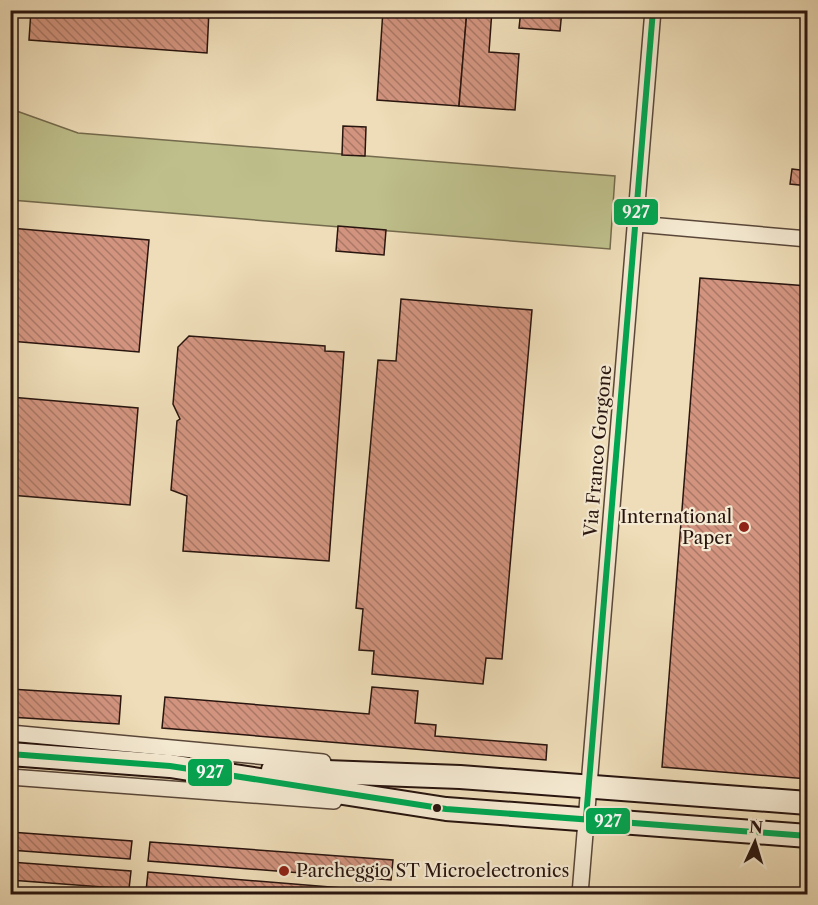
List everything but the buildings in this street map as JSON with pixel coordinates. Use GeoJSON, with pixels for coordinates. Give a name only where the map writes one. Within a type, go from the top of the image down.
{"type":"FeatureCollection","features":[{"type":"Feature","properties":{"kind":"main road"},"geometry":{"type":"LineString","coordinates":[[10,754],[170,766],[460,777],[807,803]]}},
{"type":"Feature","properties":{"kind":"main road"},"geometry":{"type":"LineString","coordinates":[[170,766],[446,810],[586,818],[807,836]]}},
{"type":"Feature","properties":{"kind":"street","name":"Via Franco Gorgone"},"geometry":{"type":"LineString","coordinates":[[580,894],[653,10]]}},
{"type":"Feature","properties":{"kind":"street"},"geometry":{"type":"LineString","coordinates":[[637,224],[807,238]]}},
{"type":"Feature","properties":{"kind":"street"},"geometry":{"type":"LineString","coordinates":[[10,733],[190,748],[460,777]]}},
{"type":"Feature","properties":{"kind":"street"},"geometry":{"type":"LineString","coordinates":[[10,777],[446,810]]}},
{"type":"Feature","properties":{"kind":"green space"},"geometry":{"type":"Polygon","coordinates":[[[11,109],[78,133],[615,176],[610,249],[11,200],[11,109]]]}},
{"type":"Feature","properties":{"kind":"transit line","name":"927"},"geometry":{"type":"LineString","coordinates":[[586,818],[653,10]]}},
{"type":"Feature","properties":{"kind":"transit line","name":"927"},"geometry":{"type":"LineString","coordinates":[[10,754],[170,766],[446,809],[808,836]]}},
{"type":"Feature","properties":{"kind":"place","name":"International Paper"},"geometry":{"type":"Point","coordinates":[744,527]}},
{"type":"Feature","properties":{"kind":"place","name":"Parcheggio ST Microelectronics"},"geometry":{"type":"Point","coordinates":[284,871]}}]}
